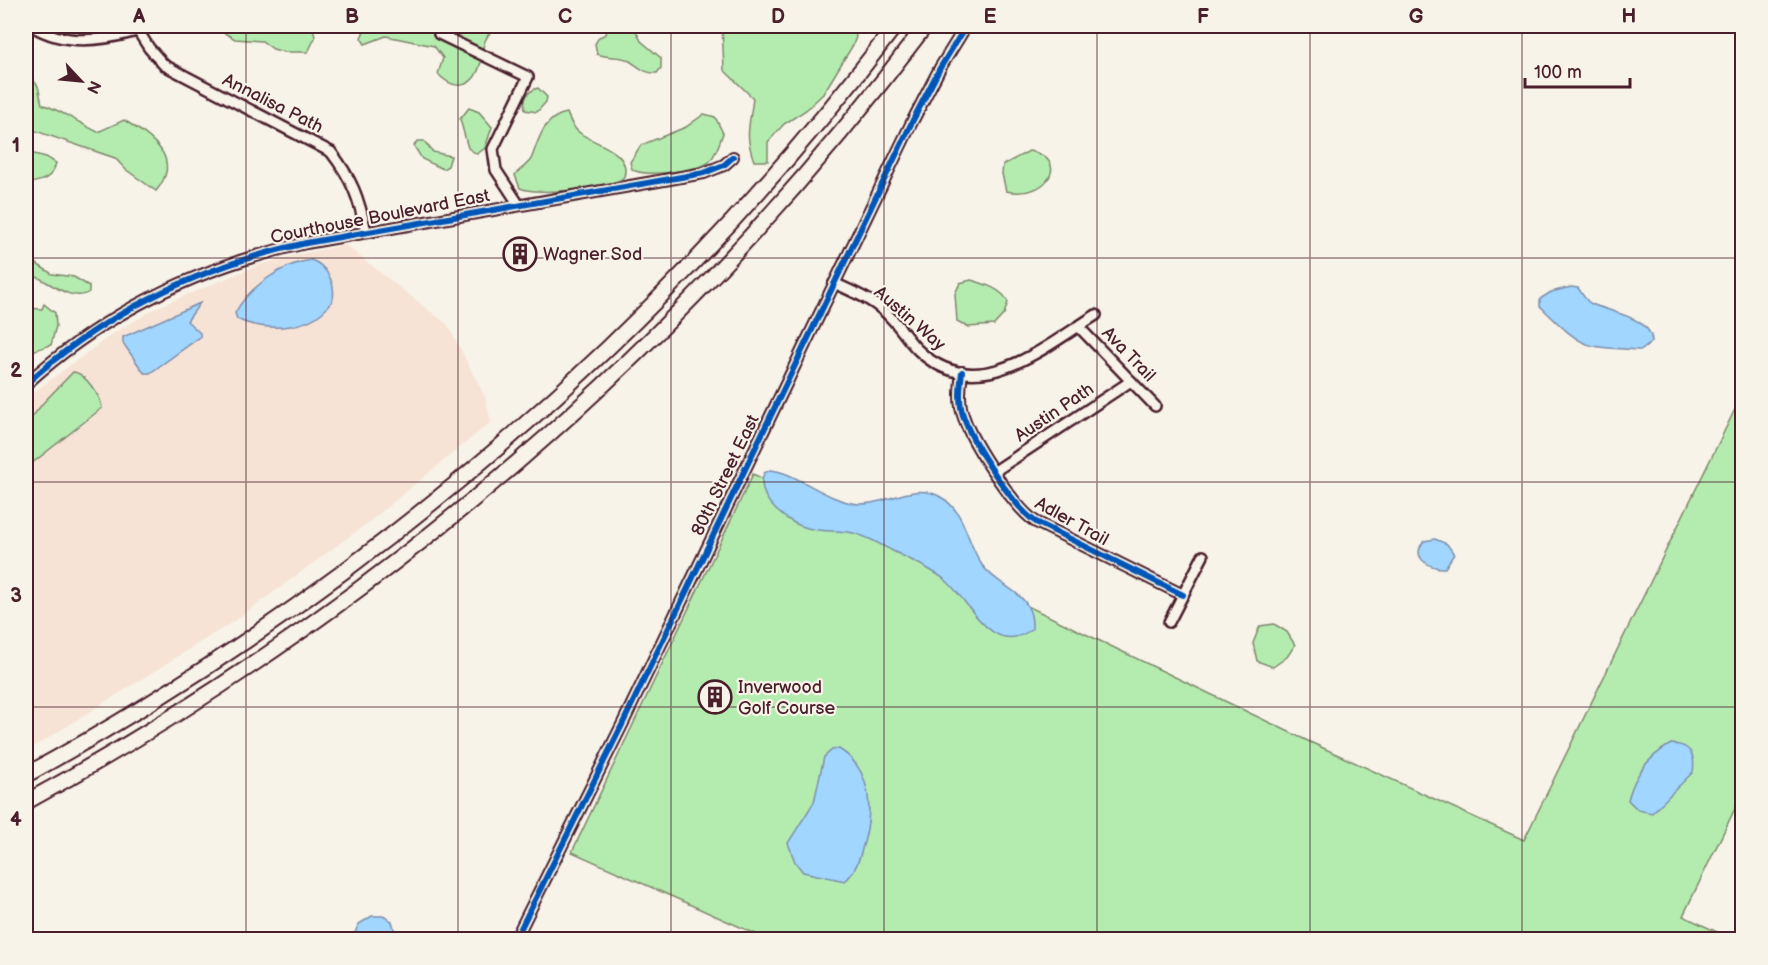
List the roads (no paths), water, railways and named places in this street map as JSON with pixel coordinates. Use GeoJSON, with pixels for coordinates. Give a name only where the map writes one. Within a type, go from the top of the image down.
{"type":"FeatureCollection","features":[{"type":"Feature","properties":{"kind":"highway"},"geometry":{"type":"LineString","coordinates":[[26,775],[169,691],[292,609],[383,541],[486,458],[596,359],[706,250],[804,139],[895,26]]}},
{"type":"Feature","properties":{"kind":"highway"},"geometry":{"type":"LineString","coordinates":[[26,802],[159,724],[287,641],[418,544],[523,458],[625,365],[721,268],[801,179],[927,26]]}},
{"type":"Feature","properties":{"kind":"street"},"geometry":{"type":"LineString","coordinates":[[32,26],[44,32],[79,40],[108,39],[136,28]]}},
{"type":"Feature","properties":{"kind":"street","name":"80th Street East"},"geometry":{"type":"LineString","coordinates":[[515,939],[623,723],[929,88],[966,26]]}},
{"type":"Feature","properties":{"kind":"street","name":"Annalisa Path"},"geometry":{"type":"LineString","coordinates":[[136,28],[164,65],[331,152],[350,176],[366,232]]}},
{"type":"Feature","properties":{"kind":"street"},"geometry":{"type":"LineString","coordinates":[[439,34],[528,77],[493,149],[496,170],[519,205]]}},
{"type":"Feature","properties":{"kind":"street","name":"Courthouse Boulevard East"},"geometry":{"type":"LineString","coordinates":[[26,384],[108,321],[175,286],[277,249],[704,173],[724,165],[733,157]]}},
{"type":"Feature","properties":{"kind":"street","name":"Austin Way"},"geometry":{"type":"LineString","coordinates":[[834,283],[880,307],[928,358],[962,372],[990,373],[1009,368],[1096,315]]}},
{"type":"Feature","properties":{"kind":"street","name":"Ava Trail"},"geometry":{"type":"LineString","coordinates":[[1078,326],[1155,406]]}},
{"type":"Feature","properties":{"kind":"street","name":"Adler Trail"},"geometry":{"type":"LineString","coordinates":[[962,372],[959,394],[964,419],[1022,511],[1031,518],[1183,595]]}},
{"type":"Feature","properties":{"kind":"street","name":"Austin Path"},"geometry":{"type":"LineString","coordinates":[[995,471],[1131,381]]}},
{"type":"Feature","properties":{"kind":"street"},"geometry":{"type":"LineString","coordinates":[[1169,622],[1203,556]]}},
{"type":"Feature","properties":{"kind":"water"},"geometry":{"type":"Polygon","coordinates":[[[311,260],[329,275],[334,293],[333,299],[325,310],[315,318],[303,323],[275,327],[261,326],[237,319],[235,313],[241,303],[267,278],[289,266],[311,260]]]}},
{"type":"Feature","properties":{"kind":"water"},"geometry":{"type":"Polygon","coordinates":[[[1571,287],[1578,288],[1590,303],[1627,316],[1645,326],[1652,342],[1642,350],[1622,349],[1595,346],[1576,338],[1540,306],[1540,299],[1551,292],[1571,287]]]}},
{"type":"Feature","properties":{"kind":"water"},"geometry":{"type":"Polygon","coordinates":[[[200,303],[187,321],[200,333],[200,337],[150,373],[144,373],[123,343],[123,337],[200,303]]]}},
{"type":"Feature","properties":{"kind":"water"},"geometry":{"type":"Polygon","coordinates":[[[770,470],[790,475],[835,498],[859,504],[919,491],[939,496],[955,509],[982,565],[990,574],[1022,598],[1028,606],[1032,629],[1017,637],[1004,637],[982,623],[944,579],[925,567],[858,534],[812,529],[793,522],[775,509],[764,492],[762,483],[764,473],[770,470]]]}},
{"type":"Feature","properties":{"kind":"water"},"geometry":{"type":"Polygon","coordinates":[[[1435,539],[1447,544],[1454,554],[1445,568],[1433,567],[1424,561],[1419,553],[1424,541],[1435,539]]]}},
{"type":"Feature","properties":{"kind":"water"},"geometry":{"type":"Polygon","coordinates":[[[1671,744],[1677,744],[1690,751],[1694,766],[1693,772],[1652,813],[1638,810],[1628,800],[1638,775],[1656,754],[1671,744]]]}},
{"type":"Feature","properties":{"kind":"water"},"geometry":{"type":"Polygon","coordinates":[[[839,749],[859,769],[865,781],[869,808],[866,836],[859,858],[854,871],[845,881],[803,872],[795,862],[788,843],[814,802],[824,757],[832,750],[839,749]]]}},
{"type":"Feature","properties":{"kind":"water"},"geometry":{"type":"Polygon","coordinates":[[[372,916],[383,916],[392,921],[397,939],[352,939],[359,924],[372,916]]]}},
{"type":"Feature","properties":{"kind":"place","name":"Wagner Sod"},"geometry":{"type":"Point","coordinates":[520,254]}},
{"type":"Feature","properties":{"kind":"place","name":"Inverwood Golf Course"},"geometry":{"type":"Point","coordinates":[715,697]}}]}
